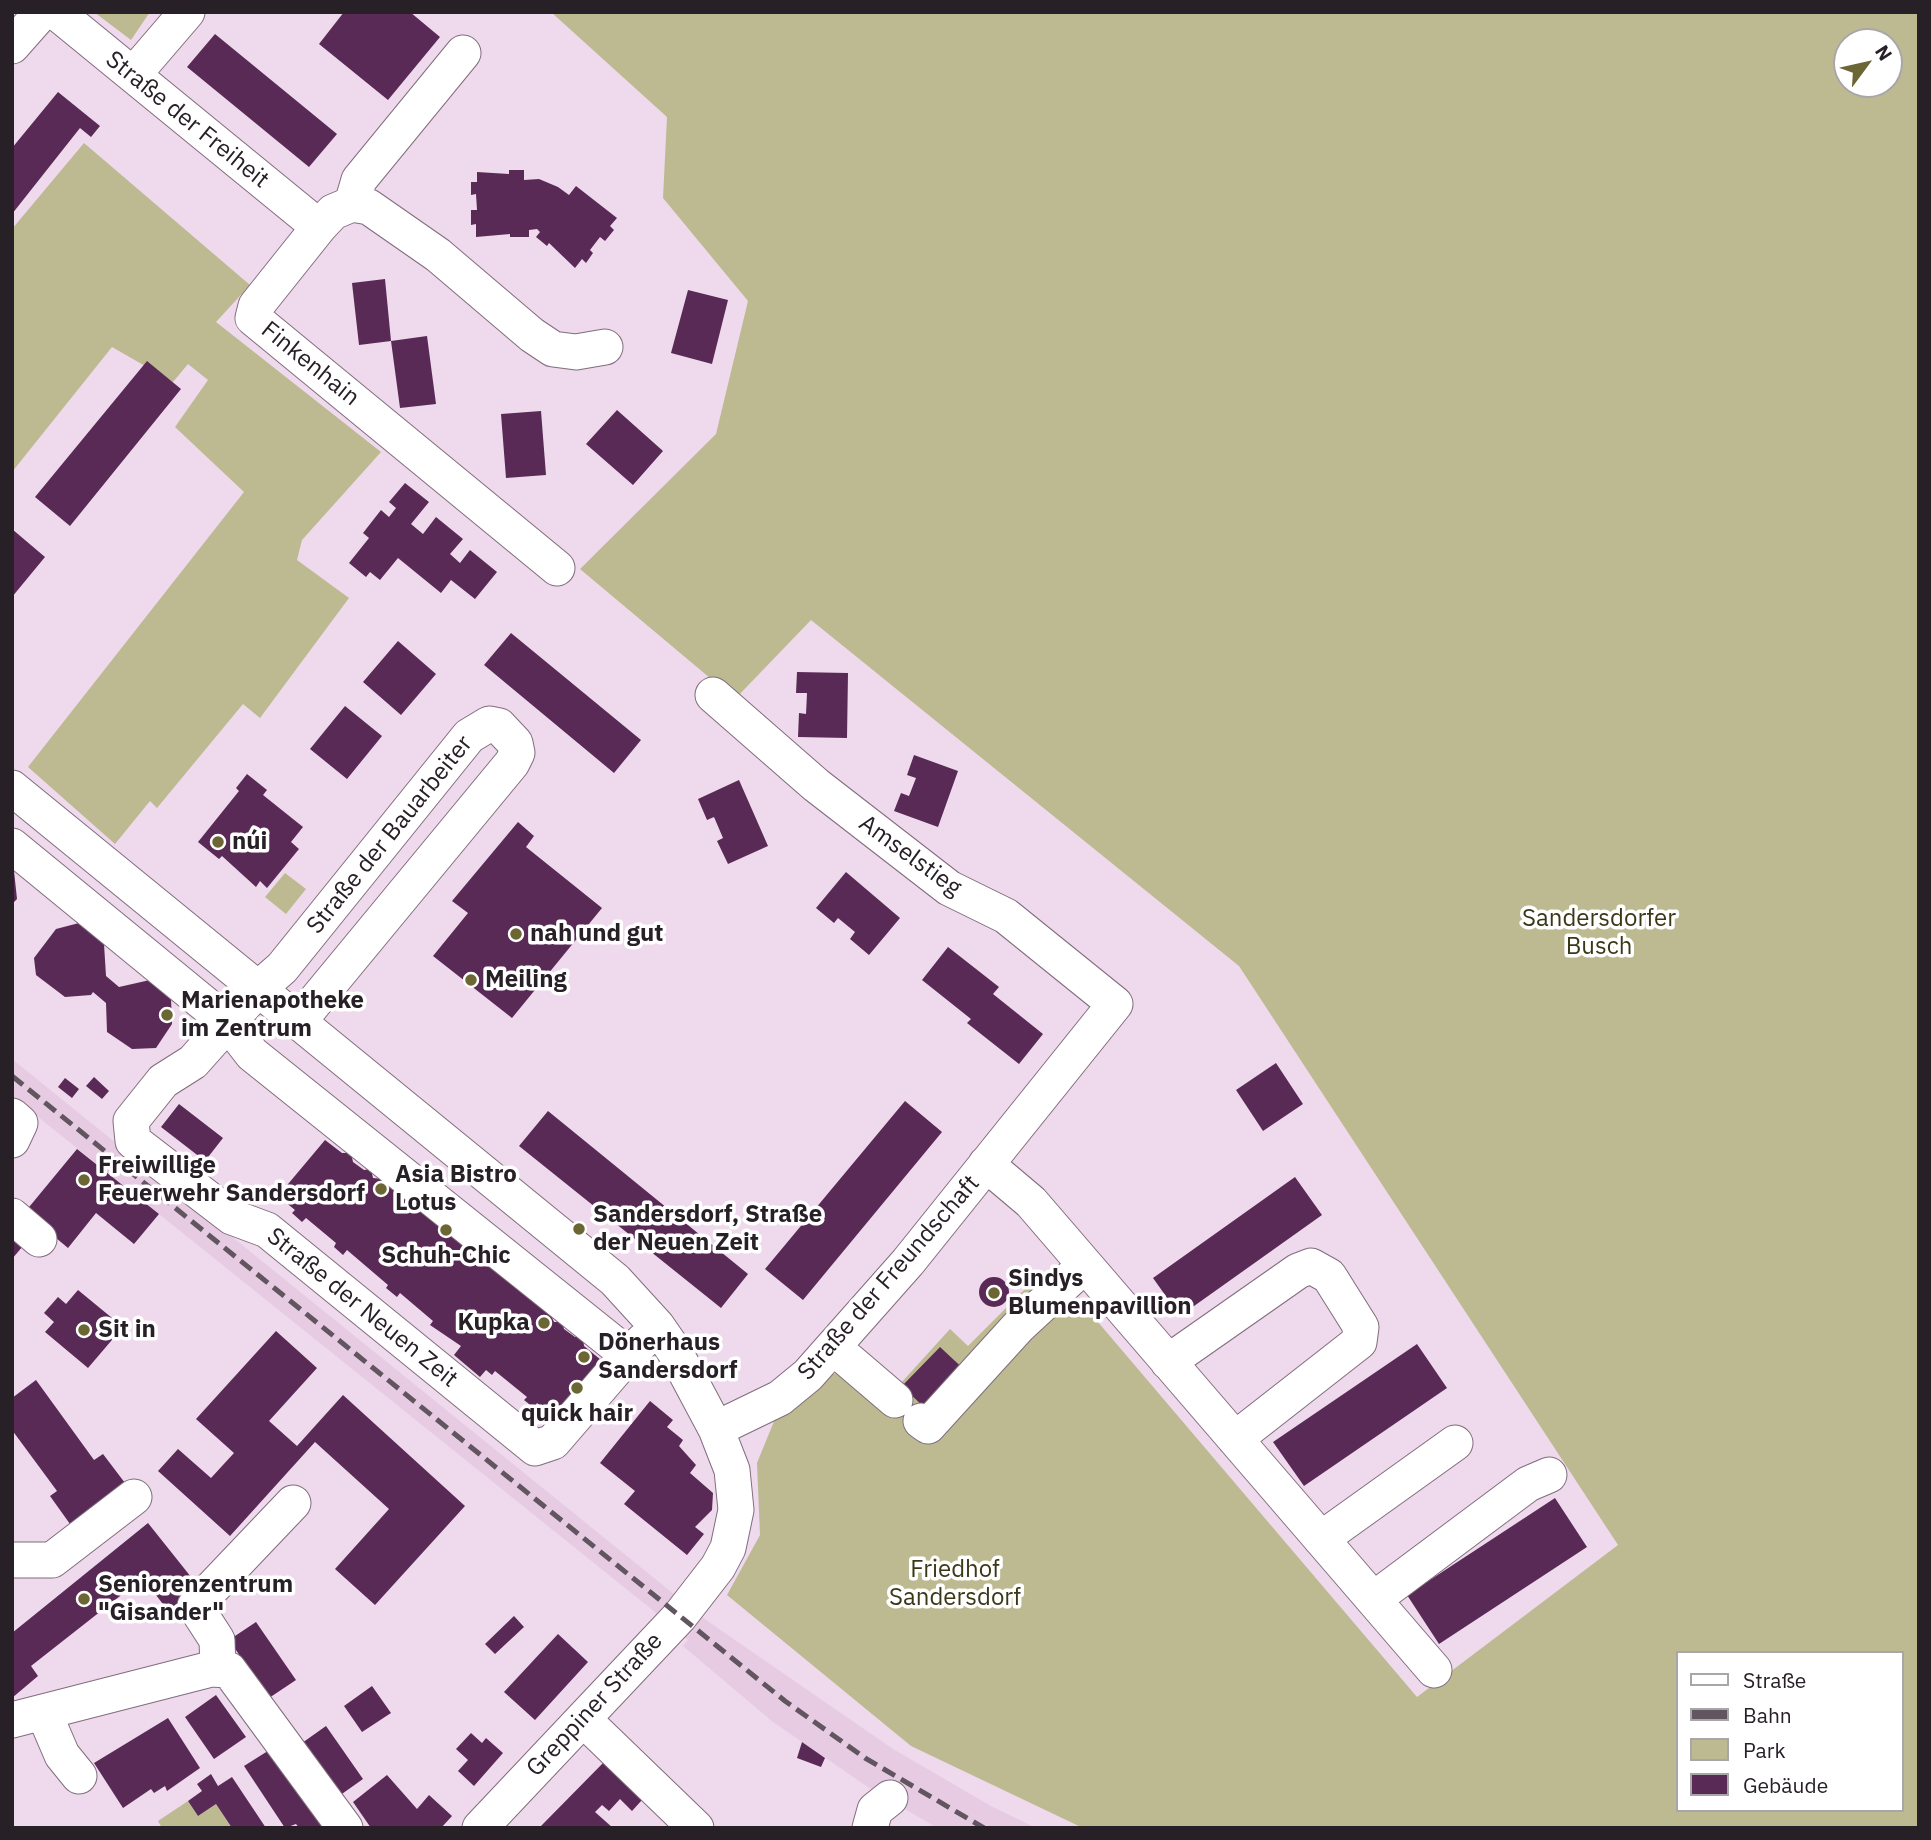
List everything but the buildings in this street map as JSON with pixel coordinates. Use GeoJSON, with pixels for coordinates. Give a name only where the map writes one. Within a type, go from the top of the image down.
{"type":"FeatureCollection","features":[{"type":"Feature","properties":{"kind":"street"},"geometry":{"type":"LineString","coordinates":[[12,46],[42,12]]}},
{"type":"Feature","properties":{"kind":"street","name":"Straße der Freiheit"},"geometry":{"type":"LineString","coordinates":[[56,12],[318,227]]}},
{"type":"Feature","properties":{"kind":"street"},"geometry":{"type":"LineString","coordinates":[[134,75],[187,12]]}},
{"type":"Feature","properties":{"kind":"street"},"geometry":{"type":"LineString","coordinates":[[463,53],[359,180],[352,204],[369,206],[438,255],[532,335],[553,349],[576,352],[605,347]]}},
{"type":"Feature","properties":{"kind":"street","name":"Finkenhain"},"geometry":{"type":"LineString","coordinates":[[352,204],[333,212],[318,227],[256,306],[253,318],[558,568]]}},
{"type":"Feature","properties":{"kind":"street","name":"Amselstieg"},"geometry":{"type":"LineString","coordinates":[[713,695],[816,785],[948,888],[1006,916],[1115,1004]]}},
{"type":"Feature","properties":{"kind":"street","name":"Straße der Bauarbeiter"},"geometry":{"type":"LineString","coordinates":[[258,988],[282,968],[468,736],[489,724],[499,726],[509,734],[517,752],[512,763],[299,1021]]}},
{"type":"Feature","properties":{"kind":"street"},"geometry":{"type":"LineString","coordinates":[[12,788],[596,1263],[657,1326],[697,1389],[716,1429]]}},
{"type":"Feature","properties":{"kind":"street"},"geometry":{"type":"LineString","coordinates":[[12,846],[228,1023],[252,1054],[628,1356],[657,1326]]}},
{"type":"Feature","properties":{"kind":"street"},"geometry":{"type":"LineString","coordinates":[[58,883],[88,849]]}},
{"type":"Feature","properties":{"kind":"street"},"geometry":{"type":"LineString","coordinates":[[228,1023],[258,988]]}},
{"type":"Feature","properties":{"kind":"street","name":"Straße der Freundschaft"},"geometry":{"type":"LineString","coordinates":[[716,1429],[780,1398],[807,1375],[986,1164],[1115,1004]]}},
{"type":"Feature","properties":{"kind":"street","name":"Straße der Neuen Zeit"},"geometry":{"type":"LineString","coordinates":[[228,1023],[193,1062],[163,1081],[131,1121],[133,1141],[232,1217],[267,1230],[535,1448],[553,1442],[628,1356]]}},
{"type":"Feature","properties":{"kind":"street","name":"Straße der Freundschaft"},"geometry":{"type":"LineString","coordinates":[[986,1164],[1031,1202],[1434,1670]]}},
{"type":"Feature","properties":{"kind":"street"},"geometry":{"type":"LineString","coordinates":[[12,1216],[39,1239]]}},
{"type":"Feature","properties":{"kind":"street"},"geometry":{"type":"LineString","coordinates":[[833,1347],[928,1426],[1018,1327],[1085,1265]]}},
{"type":"Feature","properties":{"kind":"street"},"geometry":{"type":"LineString","coordinates":[[1168,1362],[1298,1271],[1311,1266],[1329,1276],[1361,1326],[1359,1342],[1235,1439]]}},
{"type":"Feature","properties":{"kind":"street","name":"Greppiner Straße"},"geometry":{"type":"LineString","coordinates":[[480,1828],[680,1616],[709,1581],[728,1548],[736,1510],[732,1470],[716,1429]]}},
{"type":"Feature","properties":{"kind":"street"},"geometry":{"type":"LineString","coordinates":[[1321,1539],[1455,1443]]}},
{"type":"Feature","properties":{"kind":"street"},"geometry":{"type":"LineString","coordinates":[[1374,1599],[1528,1484],[1549,1475]]}},
{"type":"Feature","properties":{"kind":"street"},"geometry":{"type":"LineString","coordinates":[[12,1560],[52,1560],[134,1497]]}},
{"type":"Feature","properties":{"kind":"street"},"geometry":{"type":"LineString","coordinates":[[293,1503],[195,1606],[217,1640],[223,1669],[345,1828]]}},
{"type":"Feature","properties":{"kind":"street"},"geometry":{"type":"LineString","coordinates":[[20,1718],[223,1669]]}},
{"type":"Feature","properties":{"kind":"street"},"geometry":{"type":"LineString","coordinates":[[20,1718],[62,1755],[79,1776]]}},
{"type":"Feature","properties":{"kind":"street"},"geometry":{"type":"LineString","coordinates":[[583,1718],[696,1828]]}},
{"type":"Feature","properties":{"kind":"street"},"geometry":{"type":"LineString","coordinates":[[870,1828],[875,1810],[890,1798]]}},
{"type":"Feature","properties":{"kind":"shaded area"},"geometry":{"type":"Polygon","coordinates":[[[12,1059],[706,1620],[893,1749],[991,1806],[1036,1828],[937,1828],[868,1787],[773,1722],[683,1646],[688,1640],[650,1608],[12,1096],[12,1059]]]}},
{"type":"Feature","properties":{"kind":"green space"},"geometry":{"type":"Polygon","coordinates":[[[94,12],[150,12],[131,40],[94,12]]]}},
{"type":"Feature","properties":{"kind":"green space","name":"Sandersdorfer Busch"},"geometry":{"type":"Polygon","coordinates":[[[551,12],[1919,12],[1919,1828],[1083,1828],[911,1746],[727,1595],[760,1535],[757,1463],[777,1414],[818,1378],[842,1372],[904,1415],[911,1407],[891,1394],[950,1329],[968,1346],[1036,1278],[1073,1317],[1086,1308],[1417,1697],[1618,1545],[1239,966],[811,620],[735,699],[580,569],[716,434],[748,301],[663,198],[667,117],[551,12]]]}},
{"type":"Feature","properties":{"kind":"green space"},"geometry":{"type":"Polygon","coordinates":[[[84,143],[250,285],[216,322],[381,452],[302,540],[297,560],[349,598],[260,718],[243,704],[157,808],[150,801],[115,844],[28,767],[244,492],[175,427],[208,380],[188,364],[173,382],[112,347],[12,472],[12,229],[84,143]]]}},
{"type":"Feature","properties":{"kind":"green space"},"geometry":{"type":"Polygon","coordinates":[[[285,873],[306,889],[286,914],[265,897],[285,873]]]}},
{"type":"Feature","properties":{"kind":"green space"},"geometry":{"type":"Polygon","coordinates":[[[188,1801],[198,1816],[216,1804],[232,1828],[162,1828],[158,1821],[188,1801]]]}},
{"type":"Feature","properties":{"kind":"railway"},"geometry":{"type":"LineString","coordinates":[[12,1076],[785,1701],[865,1758],[984,1828]]}},
{"type":"Feature","properties":{"kind":"place","name":"núi"},"geometry":{"type":"Point","coordinates":[218,842]}},
{"type":"Feature","properties":{"kind":"place","name":"nah und gut"},"geometry":{"type":"Point","coordinates":[516,934]}},
{"type":"Feature","properties":{"kind":"place","name":"Meiling"},"geometry":{"type":"Point","coordinates":[471,980]}},
{"type":"Feature","properties":{"kind":"place","name":"Marienapotheke im Zentrum"},"geometry":{"type":"Point","coordinates":[167,1015]}},
{"type":"Feature","properties":{"kind":"place","name":"Freiwillige Feuerwehr Sandersdorf"},"geometry":{"type":"Point","coordinates":[84,1180]}},
{"type":"Feature","properties":{"kind":"place","name":"Asia Bistro Lotus"},"geometry":{"type":"Point","coordinates":[381,1189]}},
{"type":"Feature","properties":{"kind":"place","name":"Sandersdorf, Straße der Neuen Zeit"},"geometry":{"type":"Point","coordinates":[579,1229]}},
{"type":"Feature","properties":{"kind":"place","name":"Schuh-Chic"},"geometry":{"type":"Point","coordinates":[446,1230]}},
{"type":"Feature","properties":{"kind":"place","name":"Sindys Blumenpavillion"},"geometry":{"type":"Point","coordinates":[994,1293]}},
{"type":"Feature","properties":{"kind":"place","name":"Kupka"},"geometry":{"type":"Point","coordinates":[544,1323]}},
{"type":"Feature","properties":{"kind":"place","name":"Sit in"},"geometry":{"type":"Point","coordinates":[84,1330]}},
{"type":"Feature","properties":{"kind":"place","name":"Dönerhaus Sandersdorf"},"geometry":{"type":"Point","coordinates":[584,1357]}},
{"type":"Feature","properties":{"kind":"place","name":"quick hair"},"geometry":{"type":"Point","coordinates":[577,1388]}},
{"type":"Feature","properties":{"kind":"place","name":"Seniorenzentrum \"Gisander\""},"geometry":{"type":"Point","coordinates":[84,1599]}},
{"type":"Feature","properties":{"kind":"park label","name":"Friedhof Sandersdorf"},"geometry":{"type":"Point","coordinates":[955,1584]}}]}
